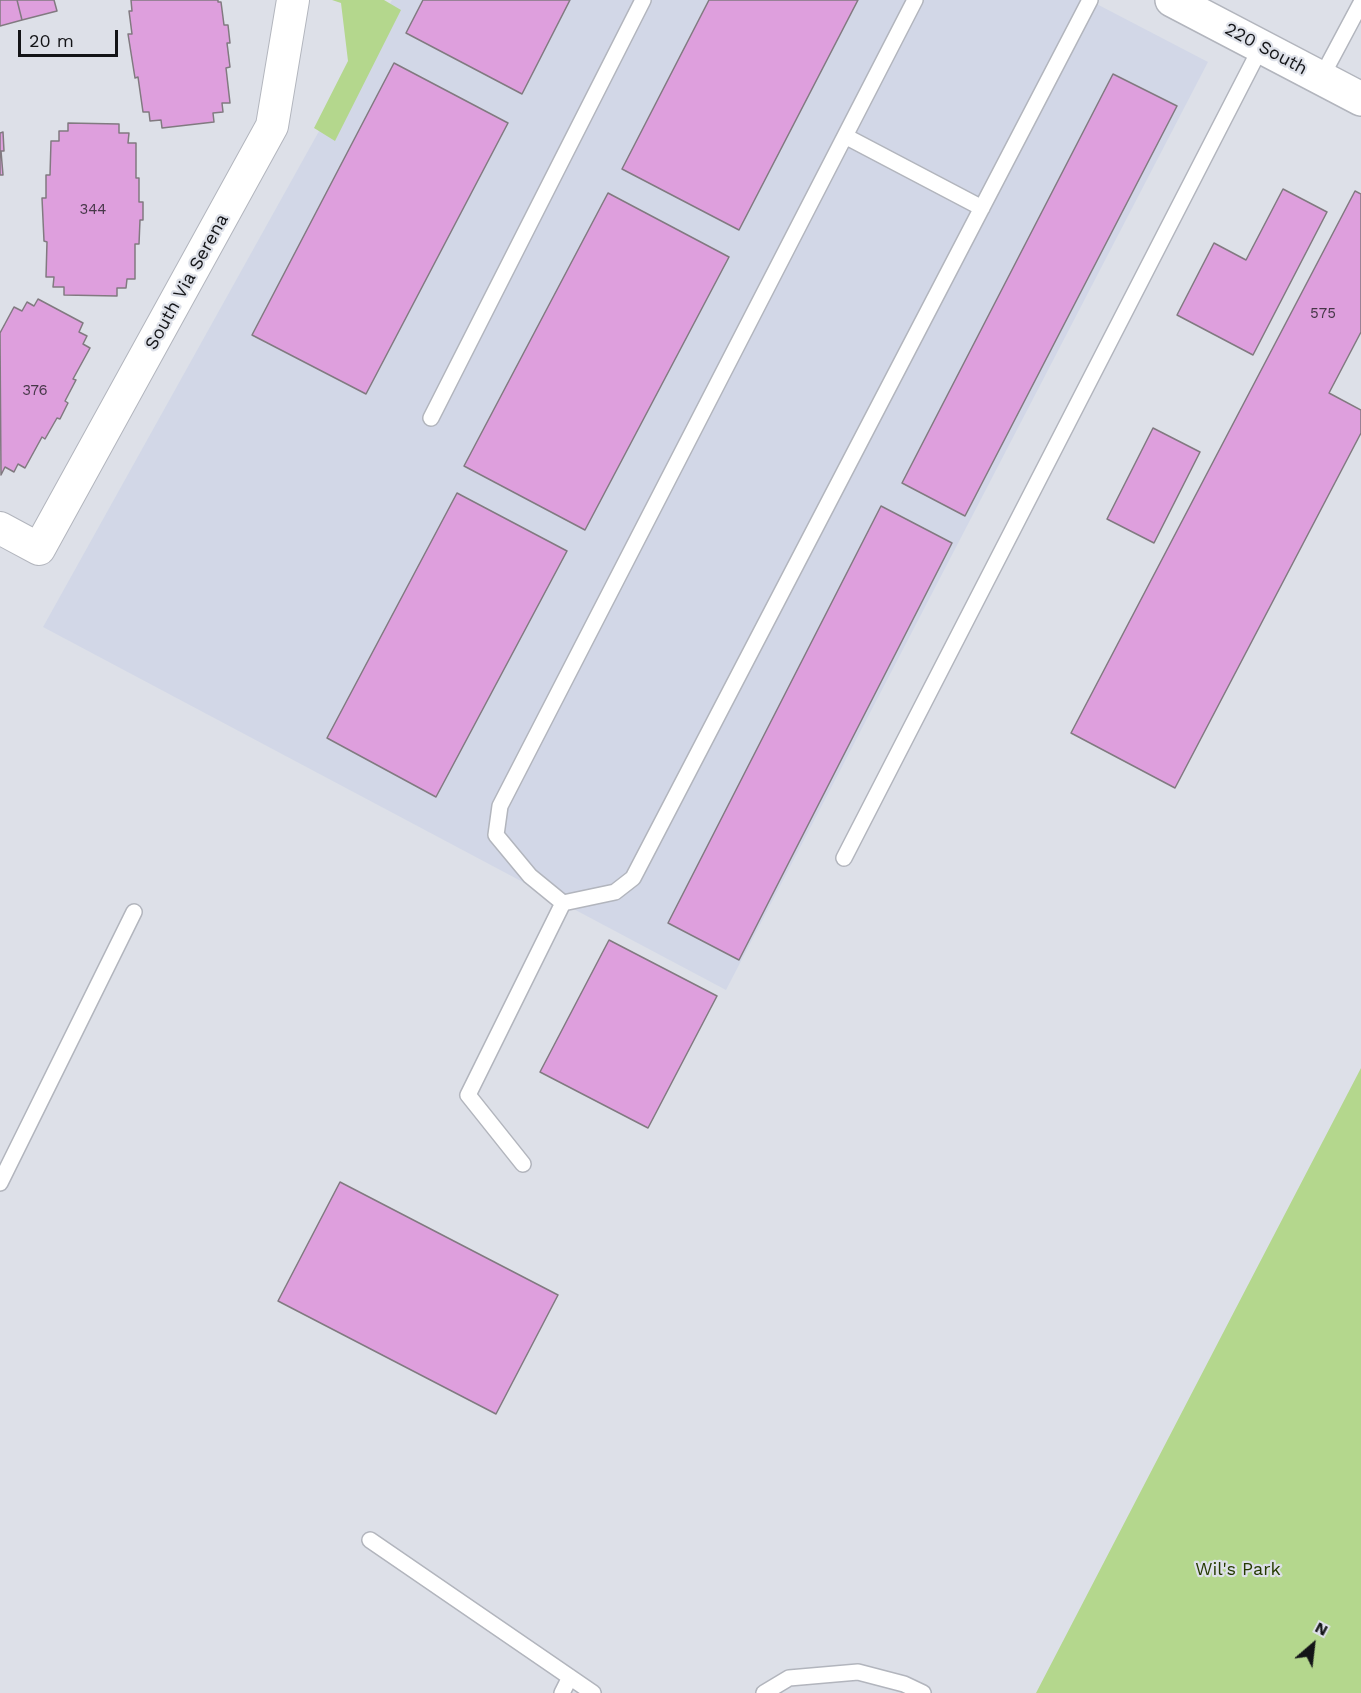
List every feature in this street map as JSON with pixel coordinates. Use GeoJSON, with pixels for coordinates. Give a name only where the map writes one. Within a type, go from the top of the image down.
{"type":"FeatureCollection","features":[{"type":"Feature","properties":{"kind":"street","name":"South Via Serena"},"geometry":{"type":"LineString","coordinates":[[0,528],[39,549],[273,126],[293,0]]}},
{"type":"Feature","properties":{"kind":"street","name":"220 South"},"geometry":{"type":"LineString","coordinates":[[1172,0],[1361,99]]}},
{"type":"Feature","properties":{"kind":"lane"},"geometry":{"type":"LineString","coordinates":[[431,418],[643,0]]}},
{"type":"Feature","properties":{"kind":"lane"},"geometry":{"type":"LineString","coordinates":[[563,903],[530,876],[496,835],[500,806],[915,0]]}},
{"type":"Feature","properties":{"kind":"lane"},"geometry":{"type":"LineString","coordinates":[[563,903],[615,892],[633,878],[1090,0]]}},
{"type":"Feature","properties":{"kind":"lane"},"geometry":{"type":"LineString","coordinates":[[1321,78],[1361,3]]}},
{"type":"Feature","properties":{"kind":"lane"},"geometry":{"type":"LineString","coordinates":[[844,858],[1262,47]]}},
{"type":"Feature","properties":{"kind":"lane"},"geometry":{"type":"LineString","coordinates":[[845,136],[982,208]]}},
{"type":"Feature","properties":{"kind":"lane"},"geometry":{"type":"LineString","coordinates":[[523,1164],[468,1095],[563,903]]}},
{"type":"Feature","properties":{"kind":"lane"},"geometry":{"type":"LineString","coordinates":[[0,1183],[134,912]]}},
{"type":"Feature","properties":{"kind":"lane"},"geometry":{"type":"LineString","coordinates":[[370,1540],[593,1693]]}},
{"type":"Feature","properties":{"kind":"lane"},"geometry":{"type":"LineString","coordinates":[[764,1693],[789,1678],[858,1672],[904,1684],[923,1693]]}},
{"type":"Feature","properties":{"kind":"lane"},"geometry":{"type":"LineString","coordinates":[[562,1693],[570,1677]]}},
{"type":"Feature","properties":{"kind":"shaded area"},"geometry":{"type":"Polygon","coordinates":[[[392,0],[1089,0],[1208,62],[726,990],[43,627],[392,0]]]}},
{"type":"Feature","properties":{"kind":"green space"},"geometry":{"type":"Polygon","coordinates":[[[332,0],[384,0],[401,10],[335,141],[314,128],[348,61],[341,3],[332,0]]]}},
{"type":"Feature","properties":{"kind":"green space","name":"Wil's Park"},"geometry":{"type":"Polygon","coordinates":[[[1361,1068],[1361,1693],[1036,1693],[1236,1308],[1361,1068]]]}},
{"type":"Feature","properties":{"kind":"building"},"geometry":{"type":"Polygon","coordinates":[[[0,0],[17,0],[22,20],[0,26],[0,0]]]}},
{"type":"Feature","properties":{"kind":"building"},"geometry":{"type":"Polygon","coordinates":[[[17,0],[54,0],[57,11],[22,20],[17,0]]]}},
{"type":"Feature","properties":{"kind":"building"},"geometry":{"type":"Polygon","coordinates":[[[131,0],[218,0],[221,2],[224,25],[228,25],[230,43],[227,43],[230,67],[226,68],[230,103],[222,103],[223,112],[213,113],[214,122],[162,128],[161,120],[150,121],[149,112],[143,112],[128,34],[132,34],[129,11],[132,11],[131,0]]]}},
{"type":"Feature","properties":{"kind":"building"},"geometry":{"type":"Polygon","coordinates":[[[423,0],[570,0],[522,94],[406,33],[423,0]]]}},
{"type":"Feature","properties":{"kind":"building"},"geometry":{"type":"Polygon","coordinates":[[[709,0],[858,0],[739,230],[622,169],[709,0]]]}},
{"type":"Feature","properties":{"kind":"building"},"geometry":{"type":"Polygon","coordinates":[[[394,63],[508,123],[366,394],[252,335],[394,63]]]}},
{"type":"Feature","properties":{"kind":"building"},"geometry":{"type":"Polygon","coordinates":[[[1113,74],[1177,106],[965,516],[902,483],[1113,74]]]}},
{"type":"Feature","properties":{"kind":"building"},"geometry":{"type":"Polygon","coordinates":[[[68,123],[119,124],[119,133],[129,133],[128,143],[136,143],[136,178],[139,178],[139,202],[143,202],[143,220],[140,220],[139,244],[135,244],[135,279],[127,279],[126,288],[117,288],[117,296],[64,295],[64,287],[53,287],[54,277],[46,277],[47,242],[44,241],[42,198],[46,198],[46,175],[50,175],[51,141],[59,141],[59,131],[68,131],[68,123]]]}},
{"type":"Feature","properties":{"kind":"building"},"geometry":{"type":"Polygon","coordinates":[[[3,132],[4,151],[1,151],[3,175],[0,175],[0,133],[3,132]]]}},
{"type":"Feature","properties":{"kind":"building"},"geometry":{"type":"Polygon","coordinates":[[[1283,189],[1327,212],[1253,355],[1177,315],[1214,243],[1246,260],[1283,189]]]}},
{"type":"Feature","properties":{"kind":"building"},"geometry":{"type":"Polygon","coordinates":[[[1355,191],[1361,194],[1361,332],[1329,393],[1361,410],[1361,433],[1175,788],[1071,733],[1355,191]]]}},
{"type":"Feature","properties":{"kind":"building"},"geometry":{"type":"Polygon","coordinates":[[[608,193],[729,257],[585,530],[464,466],[608,193]]]}},
{"type":"Feature","properties":{"kind":"building"},"geometry":{"type":"Polygon","coordinates":[[[38,299],[83,323],[79,332],[87,336],[83,344],[90,348],[73,379],[76,380],[65,401],[68,403],[60,419],[57,418],[45,439],[42,437],[25,468],[18,464],[14,472],[5,467],[1,475],[0,333],[14,307],[22,311],[27,302],[34,306],[38,299]]]}},
{"type":"Feature","properties":{"kind":"building"},"geometry":{"type":"Polygon","coordinates":[[[1153,428],[1200,452],[1154,543],[1107,519],[1153,428]]]}},
{"type":"Feature","properties":{"kind":"building"},"geometry":{"type":"Polygon","coordinates":[[[457,493],[567,551],[436,797],[327,738],[457,493]]]}},
{"type":"Feature","properties":{"kind":"building"},"geometry":{"type":"Polygon","coordinates":[[[881,506],[952,543],[739,960],[668,923],[881,506]]]}},
{"type":"Feature","properties":{"kind":"building"},"geometry":{"type":"Polygon","coordinates":[[[609,940],[717,996],[648,1128],[540,1072],[609,940]]]}},
{"type":"Feature","properties":{"kind":"building"},"geometry":{"type":"Polygon","coordinates":[[[340,1182],[558,1295],[496,1414],[278,1301],[340,1182]]]}}]}
